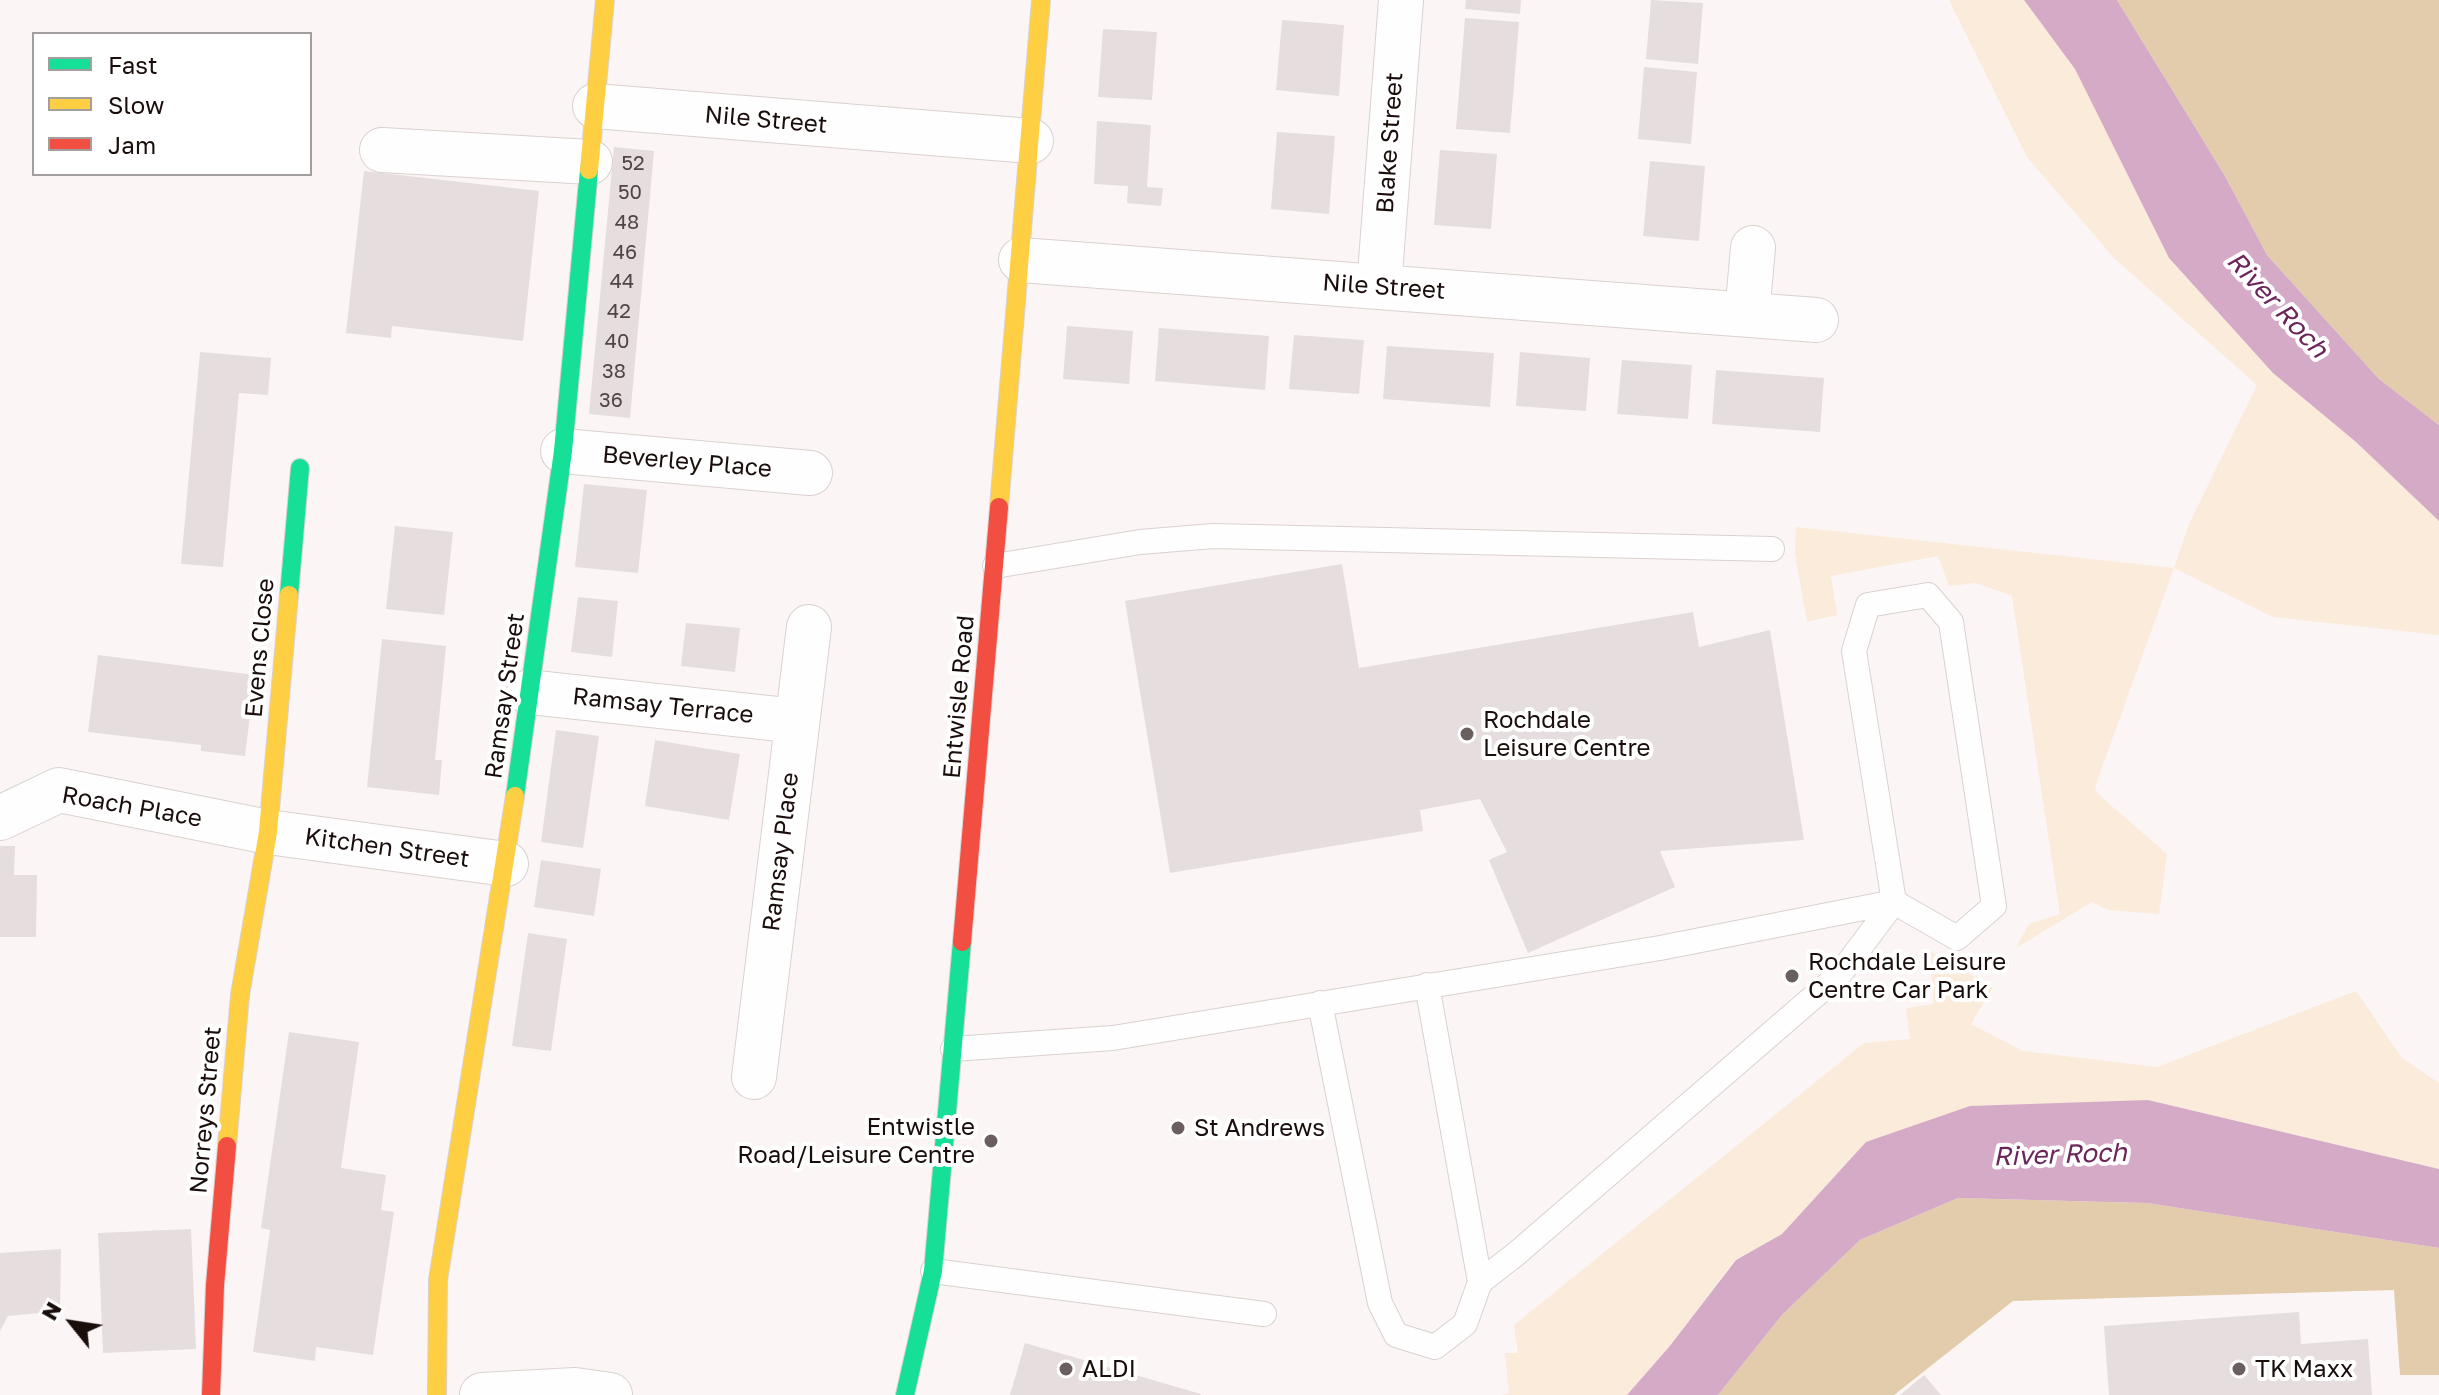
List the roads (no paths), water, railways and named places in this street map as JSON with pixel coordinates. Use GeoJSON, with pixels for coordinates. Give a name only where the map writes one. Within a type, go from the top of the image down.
{"type":"FeatureCollection","features":[{"type":"Feature","properties":{"kind":"street","name":"Ramsay Street"},"geometry":{"type":"LineString","coordinates":[[437,1395],[438,1280],[506,864],[563,451],[605,0]]}},
{"type":"Feature","properties":{"kind":"street","name":"Entwisle Road"},"geometry":{"type":"LineString","coordinates":[[905,1395],[933,1271],[1041,0]]}},
{"type":"Feature","properties":{"kind":"street","name":"Blake Street"},"geometry":{"type":"LineString","coordinates":[[1379,287],[1401,0]]}},
{"type":"Feature","properties":{"kind":"street","name":"Nile Street"},"geometry":{"type":"LineString","coordinates":[[595,106],[1031,141]]}},
{"type":"Feature","properties":{"kind":"street"},"geometry":{"type":"LineString","coordinates":[[382,150],[590,162]]}},
{"type":"Feature","properties":{"kind":"street"},"geometry":{"type":"LineString","coordinates":[[1747,314],[1753,248]]}},
{"type":"Feature","properties":{"kind":"street","name":"Nile Street"},"geometry":{"type":"LineString","coordinates":[[1021,260],[1816,320]]}},
{"type":"Feature","properties":{"kind":"street","name":"Beverley Place"},"geometry":{"type":"LineString","coordinates":[[563,451],[810,473]]}},
{"type":"Feature","properties":{"kind":"street","name":"Evens Close"},"geometry":{"type":"LineString","coordinates":[[268,832],[300,468]]}},
{"type":"Feature","properties":{"kind":"street","name":"Ramsay Place"},"geometry":{"type":"LineString","coordinates":[[754,1077],[809,627]]}},
{"type":"Feature","properties":{"kind":"street","name":"Ramsay Terrace"},"geometry":{"type":"LineString","coordinates":[[529,692],[797,721]]}},
{"type":"Feature","properties":{"kind":"street","name":"Roach Place"},"geometry":{"type":"LineString","coordinates":[[0,818],[59,790],[268,832]]}},
{"type":"Feature","properties":{"kind":"street","name":"Kitchen Street"},"geometry":{"type":"LineString","coordinates":[[268,832],[506,864]]}},
{"type":"Feature","properties":{"kind":"street","name":"Norreys Street"},"geometry":{"type":"LineString","coordinates":[[211,1395],[215,1285],[240,995],[268,832]]}},
{"type":"Feature","properties":{"kind":"street"},"geometry":{"type":"LineString","coordinates":[[482,1395],[575,1390],[600,1394]]}},
{"type":"Feature","properties":{"kind":"lane"},"geometry":{"type":"LineString","coordinates":[[995,566],[1140,542],[1213,536],[1772,549]]}},
{"type":"Feature","properties":{"kind":"lane"},"geometry":{"type":"LineString","coordinates":[[953,1049],[1113,1038],[1660,948],[1894,902],[1957,938],[1994,906],[1951,622],[1928,595],[1868,605],[1854,651],[1894,902],[1840,974],[1527,1245],[1480,1282]]}},
{"type":"Feature","properties":{"kind":"lane"},"geometry":{"type":"LineString","coordinates":[[1320,1003],[1380,1303],[1396,1335],[1435,1347],[1465,1324],[1480,1282],[1427,985]]}},
{"type":"Feature","properties":{"kind":"lane"},"geometry":{"type":"LineString","coordinates":[[933,1271],[1264,1314]]}},
{"type":"Feature","properties":{"kind":"water","name":"River Roch"},"geometry":{"type":"Polygon","coordinates":[[[2024,0],[2117,0],[2225,176],[2267,255],[2379,379],[2439,425],[2439,521],[2356,442],[2273,373],[2169,258],[2075,69],[2024,0]]]}},
{"type":"Feature","properties":{"kind":"water","name":"River Roch"},"geometry":{"type":"Polygon","coordinates":[[[2148,1100],[2439,1169],[2439,1248],[2147,1203],[1958,1198],[1860,1240],[1782,1315],[1718,1395],[1627,1395],[1669,1347],[1736,1260],[1782,1234],[1866,1142],[1970,1106],[2148,1100]]]}},
{"type":"Feature","properties":{"kind":"place","name":"Rochdale Leisure Centre"},"geometry":{"type":"Point","coordinates":[1467,734]}},
{"type":"Feature","properties":{"kind":"place","name":"Rochdale Leisure Centre Car Park"},"geometry":{"type":"Point","coordinates":[1792,976]}},
{"type":"Feature","properties":{"kind":"place","name":"St Andrews"},"geometry":{"type":"Point","coordinates":[1178,1128]}},
{"type":"Feature","properties":{"kind":"place","name":"Entwistle Road/Leisure Centre"},"geometry":{"type":"Point","coordinates":[991,1141]}},
{"type":"Feature","properties":{"kind":"place","name":"ALDI"},"geometry":{"type":"Point","coordinates":[1066,1369]}},
{"type":"Feature","properties":{"kind":"place","name":"TK Maxx"},"geometry":{"type":"Point","coordinates":[2239,1369]}}]}
